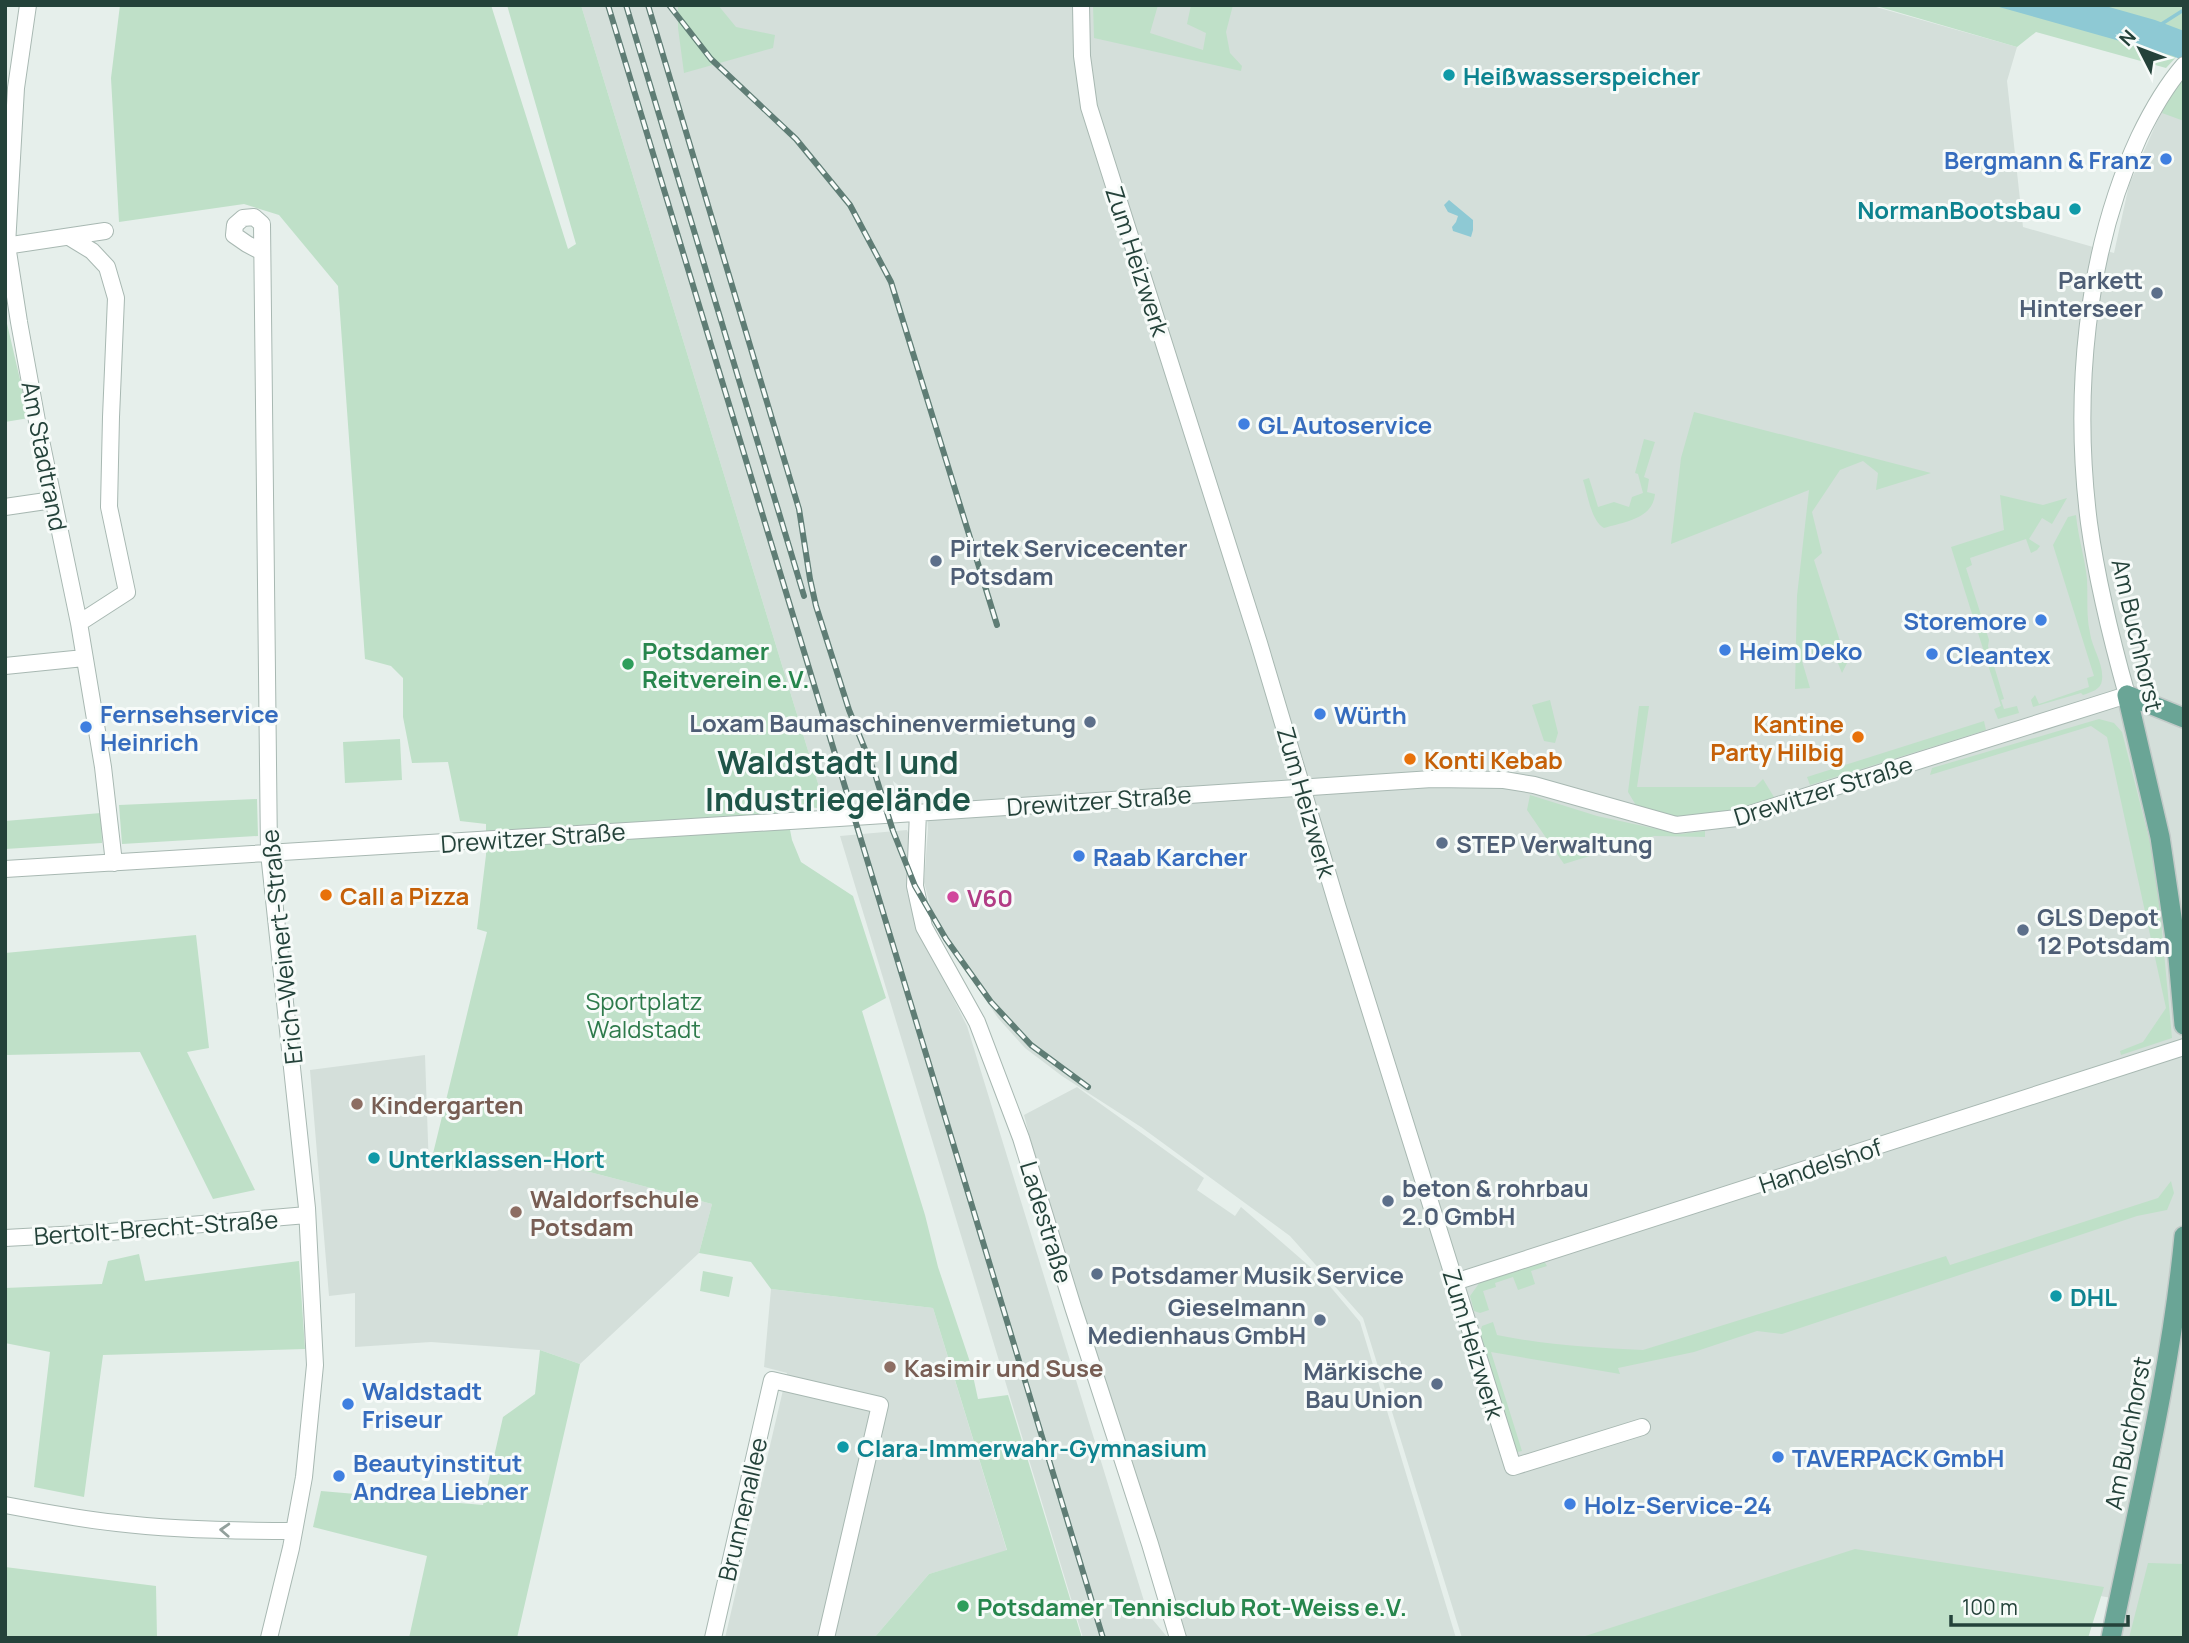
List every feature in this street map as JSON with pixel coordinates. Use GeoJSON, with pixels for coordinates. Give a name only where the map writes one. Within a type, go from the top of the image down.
{"type":"FeatureCollection","features":[{"type":"Feature","properties":{"kind":"main road"},"geometry":{"type":"LineString","coordinates":[[2127,695],[2184,718]]}},
{"type":"Feature","properties":{"kind":"main road","name":"Am Buchhorst"},"geometry":{"type":"LineString","coordinates":[[2127,695],[2160,837],[2178,957],[2184,1025]]}},
{"type":"Feature","properties":{"kind":"main road","name":"Am Buchhorst"},"geometry":{"type":"LineString","coordinates":[[2111,1638],[2154,1429],[2176,1303],[2184,1236]]}},
{"type":"Feature","properties":{"kind":"street","name":"Am Stadtrand"},"geometry":{"type":"LineString","coordinates":[[28,5],[16,88],[6,245],[53,500],[79,623],[103,767],[114,863]]}},
{"type":"Feature","properties":{"kind":"street","name":"Zum Heizwerk"},"geometry":{"type":"LineString","coordinates":[[1082,5],[1082,56],[1089,107],[1247,603],[1338,908],[1513,1467],[1642,1427]]}},
{"type":"Feature","properties":{"kind":"street","name":"Am Buchhorst"},"geometry":{"type":"LineString","coordinates":[[2127,695],[2096,567],[2089,521],[2083,454],[2082,402],[2085,361],[2100,254],[2117,188],[2148,118],[2172,78],[2184,65]]}},
{"type":"Feature","properties":{"kind":"street"},"geometry":{"type":"LineString","coordinates":[[6,245],[106,231]]}},
{"type":"Feature","properties":{"kind":"street"},"geometry":{"type":"LineString","coordinates":[[69,237],[92,251],[107,267],[116,298],[110,507],[127,592],[79,623]]}},
{"type":"Feature","properties":{"kind":"street","name":"Erich-Weinert-Straße"},"geometry":{"type":"LineString","coordinates":[[262,252],[269,853],[307,1215],[315,1365],[304,1477],[269,1638]]}},
{"type":"Feature","properties":{"kind":"street"},"geometry":{"type":"LineString","coordinates":[[5,507],[53,500]]}},
{"type":"Feature","properties":{"kind":"street"},"geometry":{"type":"LineString","coordinates":[[5,666],[84,658]]}},
{"type":"Feature","properties":{"kind":"street","name":"Drewitzer Straße"},"geometry":{"type":"LineString","coordinates":[[5,869],[1432,779],[1504,779],[1676,825],[1737,818],[2127,695]]}},
{"type":"Feature","properties":{"kind":"street","name":"Ladestraße"},"geometry":{"type":"LineString","coordinates":[[918,813],[915,886],[924,927],[977,1022],[1021,1138],[1178,1638]]}},
{"type":"Feature","properties":{"kind":"street","name":"Handelshof"},"geometry":{"type":"LineString","coordinates":[[1455,1282],[2184,1047]]}},
{"type":"Feature","properties":{"kind":"street","name":"Bertolt-Brecht-Straße"},"geometry":{"type":"LineString","coordinates":[[5,1238],[307,1215]]}},
{"type":"Feature","properties":{"kind":"street","name":"Brunnenallee"},"geometry":{"type":"LineString","coordinates":[[713,1638],[772,1380],[880,1405],[826,1638]]}},
{"type":"Feature","properties":{"kind":"street"},"geometry":{"type":"LineString","coordinates":[[5,1505],[80,1518],[158,1527],[294,1531]]}},
{"type":"Feature","properties":{"kind":"shaded area"},"geometry":{"type":"Polygon","coordinates":[[[581,5],[1869,5],[2017,47],[2007,81],[2023,227],[2114,253],[2129,185],[2167,99],[2184,96],[2184,1638],[2120,1638],[2128,1601],[1855,1551],[1598,1638],[1462,1638],[1363,1318],[1290,1236],[1141,1127],[1062,1076],[1025,1048],[998,1018],[935,925],[924,882],[928,829],[926,793],[909,794],[893,781],[899,804],[837,810],[824,803],[581,5]]]}},
{"type":"Feature","properties":{"kind":"shaded area"},"geometry":{"type":"Polygon","coordinates":[[[907,830],[910,837],[907,891],[916,924],[967,1026],[1148,1614],[1168,1638],[1083,1638],[840,836],[907,830]]]}},
{"type":"Feature","properties":{"kind":"shaded area","name":"Waldorfschule Potsdam"},"geometry":{"type":"Polygon","coordinates":[[[425,1055],[429,1170],[536,1158],[712,1204],[699,1253],[580,1364],[540,1350],[431,1342],[355,1347],[355,1293],[329,1296],[310,1070],[425,1055]]]}},
{"type":"Feature","properties":{"kind":"shaded area"},"geometry":{"type":"Polygon","coordinates":[[[1077,1087],[1204,1178],[1197,1190],[1235,1216],[1241,1207],[1323,1278],[1360,1322],[1456,1638],[1182,1638],[1049,1211],[1024,1115],[1077,1087]]]}},
{"type":"Feature","properties":{"kind":"shaded area"},"geometry":{"type":"Polygon","coordinates":[[[771,1289],[933,1308],[1007,1551],[929,1574],[874,1638],[725,1638],[787,1373],[764,1367],[771,1289]]]}},
{"type":"Feature","properties":{"kind":"green space","name":"Sportplatz Waldstadt"},"geometry":{"type":"Polygon","coordinates":[[[120,5],[491,5],[568,249],[576,244],[507,5],[581,5],[824,803],[825,809],[785,804],[792,840],[801,862],[853,896],[886,998],[862,1011],[925,1215],[938,1267],[970,1362],[978,1399],[1008,1395],[1082,1638],[874,1638],[929,1574],[1007,1550],[933,1308],[771,1289],[751,1262],[699,1253],[712,1204],[536,1158],[429,1170],[487,932],[477,929],[486,855],[486,824],[460,821],[448,762],[412,763],[403,717],[403,678],[391,666],[365,659],[338,286],[279,215],[244,204],[119,222],[111,78],[120,5]]]}},
{"type":"Feature","properties":{"kind":"green space"},"geometry":{"type":"Polygon","coordinates":[[[678,5],[718,5],[736,27],[775,35],[773,48],[684,73],[678,5]]]}},
{"type":"Feature","properties":{"kind":"green space"},"geometry":{"type":"Polygon","coordinates":[[[1093,5],[1158,5],[1150,33],[1203,50],[1206,33],[1187,24],[1191,5],[1233,5],[1226,32],[1230,53],[1242,66],[1241,71],[1094,38],[1093,5]]]}},
{"type":"Feature","properties":{"kind":"green space"},"geometry":{"type":"Polygon","coordinates":[[[1873,5],[2184,5],[2184,49],[2166,68],[2036,32],[2017,47],[1873,5]]]}},
{"type":"Feature","properties":{"kind":"green space"},"geometry":{"type":"Polygon","coordinates":[[[2184,78],[2184,121],[2162,113],[2167,99],[2184,78]]]}},
{"type":"Feature","properties":{"kind":"green space"},"geometry":{"type":"Polygon","coordinates":[[[5,315],[29,418],[5,422],[5,315]]]}},
{"type":"Feature","properties":{"kind":"green space"},"geometry":{"type":"Polygon","coordinates":[[[1694,412],[1931,473],[1876,490],[1878,473],[1863,461],[1840,470],[1812,512],[1822,553],[1814,560],[1847,663],[1842,673],[1832,649],[1802,661],[1810,688],[1795,689],[1797,596],[1809,490],[1671,544],[1681,458],[1694,412]]]}},
{"type":"Feature","properties":{"kind":"green space"},"geometry":{"type":"Polygon","coordinates":[[[1644,439],[1655,442],[1644,477],[1649,479],[1647,492],[1655,494],[1653,502],[1649,509],[1636,518],[1604,528],[1593,514],[1583,480],[1589,478],[1598,507],[1614,502],[1629,507],[1632,497],[1643,493],[1638,474],[1635,473],[1644,439]]]}},
{"type":"Feature","properties":{"kind":"green space"},"geometry":{"type":"Polygon","coordinates":[[[2000,495],[2043,505],[2067,498],[2052,524],[2042,518],[2029,539],[2040,546],[2037,550],[2031,553],[2026,539],[1970,558],[1972,565],[1966,568],[1989,640],[1988,646],[2004,699],[2001,700],[2004,709],[2017,706],[2019,713],[1998,719],[1994,709],[2001,706],[1951,547],[2004,530],[2000,495]]]}},
{"type":"Feature","properties":{"kind":"green space"},"geometry":{"type":"Polygon","coordinates":[[[2076,515],[2087,579],[2091,639],[2101,668],[2102,680],[2098,688],[2089,693],[2033,707],[2031,700],[2035,695],[2039,704],[2089,687],[2087,678],[2094,676],[2053,545],[2068,517],[2076,515]]]}},
{"type":"Feature","properties":{"kind":"green space"},"geometry":{"type":"Polygon","coordinates":[[[1550,700],[1558,733],[1555,743],[1544,741],[1532,705],[1550,700]]]}},
{"type":"Feature","properties":{"kind":"green space"},"geometry":{"type":"Polygon","coordinates":[[[1639,706],[1649,706],[1637,787],[1755,787],[1763,779],[1777,802],[1735,813],[1676,820],[1637,807],[1628,792],[1639,706]]]}},
{"type":"Feature","properties":{"kind":"green space"},"geometry":{"type":"Polygon","coordinates":[[[2099,719],[2114,723],[2122,732],[2156,866],[2172,1038],[2121,1055],[2120,1051],[2143,1042],[2166,1008],[2107,737],[2091,726],[1930,775],[1932,768],[2099,719]]]}},
{"type":"Feature","properties":{"kind":"green space"},"geometry":{"type":"Polygon","coordinates":[[[1984,721],[1986,730],[1810,785],[1807,777],[1984,721]]]}},
{"type":"Feature","properties":{"kind":"green space"},"geometry":{"type":"Polygon","coordinates":[[[400,739],[402,780],[345,783],[343,742],[400,739]]]}},
{"type":"Feature","properties":{"kind":"green space"},"geometry":{"type":"Polygon","coordinates":[[[1530,795],[1597,816],[1680,834],[1705,831],[1705,837],[1654,836],[1564,864],[1527,810],[1530,795]]]}},
{"type":"Feature","properties":{"kind":"green space"},"geometry":{"type":"Polygon","coordinates":[[[257,799],[258,836],[122,844],[119,805],[257,799]]]}},
{"type":"Feature","properties":{"kind":"green space"},"geometry":{"type":"Polygon","coordinates":[[[101,813],[102,843],[5,849],[5,821],[101,813]]]}},
{"type":"Feature","properties":{"kind":"green space"},"geometry":{"type":"Polygon","coordinates":[[[196,935],[209,1048],[187,1052],[255,1190],[213,1199],[140,1052],[5,1055],[5,953],[196,935]]]}},
{"type":"Feature","properties":{"kind":"green space"},"geometry":{"type":"Polygon","coordinates":[[[2171,1181],[2174,1193],[2167,1210],[2137,1216],[1782,1334],[1757,1331],[1694,1352],[1618,1368],[1620,1374],[1491,1352],[1522,1451],[1513,1453],[1477,1343],[1482,1326],[1493,1322],[1497,1335],[1570,1346],[1643,1350],[1946,1256],[1950,1265],[2158,1198],[2171,1181]]]}},
{"type":"Feature","properties":{"kind":"green space"},"geometry":{"type":"Polygon","coordinates":[[[139,1254],[145,1281],[299,1261],[305,1349],[103,1355],[84,1497],[34,1487],[50,1352],[5,1343],[5,1288],[102,1284],[108,1261],[139,1254]]]}},
{"type":"Feature","properties":{"kind":"green space"},"geometry":{"type":"Polygon","coordinates":[[[1544,1261],[1547,1266],[1531,1271],[1535,1284],[1518,1290],[1513,1277],[1495,1283],[1496,1287],[1483,1291],[1489,1310],[1480,1313],[1474,1311],[1470,1296],[1480,1282],[1544,1261]]]}},
{"type":"Feature","properties":{"kind":"green space"},"geometry":{"type":"Polygon","coordinates":[[[703,1271],[733,1277],[729,1297],[700,1291],[703,1271]]]}},
{"type":"Feature","properties":{"kind":"green space"},"geometry":{"type":"Polygon","coordinates":[[[540,1350],[580,1364],[517,1638],[409,1638],[427,1556],[313,1527],[321,1491],[483,1505],[503,1417],[535,1394],[540,1350]]]}},
{"type":"Feature","properties":{"kind":"green space"},"geometry":{"type":"Polygon","coordinates":[[[1855,1549],[2104,1587],[2088,1638],[1579,1638],[1855,1549]]]}},
{"type":"Feature","properties":{"kind":"green space"},"geometry":{"type":"Polygon","coordinates":[[[2148,1563],[2184,1564],[2184,1638],[2129,1638],[2148,1563]]]}},
{"type":"Feature","properties":{"kind":"green space"},"geometry":{"type":"Polygon","coordinates":[[[5,1567],[156,1586],[157,1638],[5,1638],[5,1567]]]}},
{"type":"Feature","properties":{"kind":"water"},"geometry":{"type":"Polygon","coordinates":[[[1992,5],[2102,5],[2155,20],[2184,31],[2184,61],[2173,56],[1992,5]]]}},
{"type":"Feature","properties":{"kind":"water"},"geometry":{"type":"Polygon","coordinates":[[[1449,200],[1473,220],[1471,237],[1453,231],[1452,227],[1458,216],[1448,212],[1444,205],[1449,200]]]}},
{"type":"Feature","properties":{"kind":"waterway"},"geometry":{"type":"LineString","coordinates":[[2160,25],[2182,11]]}},
{"type":"Feature","properties":{"kind":"railway"},"geometry":{"type":"LineString","coordinates":[[608,5],[1103,1638]]}},
{"type":"Feature","properties":{"kind":"railway"},"geometry":{"type":"LineString","coordinates":[[626,5],[804,596]]}},
{"type":"Feature","properties":{"kind":"railway"},"geometry":{"type":"LineString","coordinates":[[648,5],[799,509],[816,606],[849,710],[915,886],[946,939],[991,1002],[1031,1045],[1088,1087]]}},
{"type":"Feature","properties":{"kind":"railway"},"geometry":{"type":"LineString","coordinates":[[669,5],[711,59],[796,139],[850,205],[891,282],[997,625]]}},
{"type":"Feature","properties":{"kind":"place","name":"Heißwasserspeicher"},"geometry":{"type":"Point","coordinates":[1449,75]}},
{"type":"Feature","properties":{"kind":"place","name":"Bergmann & Franz"},"geometry":{"type":"Point","coordinates":[2166,159]}},
{"type":"Feature","properties":{"kind":"place","name":"NormanBootsbau"},"geometry":{"type":"Point","coordinates":[2075,209]}},
{"type":"Feature","properties":{"kind":"place","name":"Parkett Hinterseer"},"geometry":{"type":"Point","coordinates":[2157,293]}},
{"type":"Feature","properties":{"kind":"place","name":"GL Autoservice"},"geometry":{"type":"Point","coordinates":[1244,424]}},
{"type":"Feature","properties":{"kind":"place","name":"Pirtek Servicecenter Potsdam"},"geometry":{"type":"Point","coordinates":[936,561]}},
{"type":"Feature","properties":{"kind":"place","name":"Storemore"},"geometry":{"type":"Point","coordinates":[2041,620]}},
{"type":"Feature","properties":{"kind":"place","name":"Heim Deko"},"geometry":{"type":"Point","coordinates":[1725,650]}},
{"type":"Feature","properties":{"kind":"place","name":"Cleantex"},"geometry":{"type":"Point","coordinates":[1932,654]}},
{"type":"Feature","properties":{"kind":"place","name":"Potsdamer Reitverein e.V."},"geometry":{"type":"Point","coordinates":[628,664]}},
{"type":"Feature","properties":{"kind":"place","name":"Würth"},"geometry":{"type":"Point","coordinates":[1320,714]}},
{"type":"Feature","properties":{"kind":"place","name":"Loxam Baumaschinenvermietung"},"geometry":{"type":"Point","coordinates":[1090,722]}},
{"type":"Feature","properties":{"kind":"place","name":"Fernsehservice Heinrich"},"geometry":{"type":"Point","coordinates":[86,727]}},
{"type":"Feature","properties":{"kind":"place","name":"Kantine Party Hilbig"},"geometry":{"type":"Point","coordinates":[1858,737]}},
{"type":"Feature","properties":{"kind":"place","name":"Konti Kebab"},"geometry":{"type":"Point","coordinates":[1410,759]}},
{"type":"Feature","properties":{"kind":"place","name":"STEP Verwaltung"},"geometry":{"type":"Point","coordinates":[1442,843]}},
{"type":"Feature","properties":{"kind":"place","name":"Raab Karcher"},"geometry":{"type":"Point","coordinates":[1079,856]}},
{"type":"Feature","properties":{"kind":"place","name":"Call a Pizza"},"geometry":{"type":"Point","coordinates":[326,895]}},
{"type":"Feature","properties":{"kind":"place","name":"V60"},"geometry":{"type":"Point","coordinates":[953,897]}},
{"type":"Feature","properties":{"kind":"place","name":"GLS Depot 12 Potsdam"},"geometry":{"type":"Point","coordinates":[2023,930]}},
{"type":"Feature","properties":{"kind":"place","name":"Kindergarten"},"geometry":{"type":"Point","coordinates":[357,1104]}},
{"type":"Feature","properties":{"kind":"place","name":"Unterklassen-Hort"},"geometry":{"type":"Point","coordinates":[374,1158]}},
{"type":"Feature","properties":{"kind":"place","name":"beton & rohrbau 2.0 GmbH"},"geometry":{"type":"Point","coordinates":[1388,1201]}},
{"type":"Feature","properties":{"kind":"place","name":"Waldorfschule Potsdam"},"geometry":{"type":"Point","coordinates":[516,1212]}},
{"type":"Feature","properties":{"kind":"place","name":"Potsdamer Musik Service"},"geometry":{"type":"Point","coordinates":[1097,1274]}},
{"type":"Feature","properties":{"kind":"place","name":"DHL"},"geometry":{"type":"Point","coordinates":[2056,1296]}},
{"type":"Feature","properties":{"kind":"place","name":"Gieselmann Medienhaus GmbH"},"geometry":{"type":"Point","coordinates":[1320,1320]}},
{"type":"Feature","properties":{"kind":"place","name":"Kasimir und Suse"},"geometry":{"type":"Point","coordinates":[890,1367]}},
{"type":"Feature","properties":{"kind":"place","name":"Märkische Bau Union"},"geometry":{"type":"Point","coordinates":[1437,1384]}},
{"type":"Feature","properties":{"kind":"place","name":"Waldstadt Friseur"},"geometry":{"type":"Point","coordinates":[348,1404]}},
{"type":"Feature","properties":{"kind":"place","name":"Clara-Immerwahr-Gymnasium"},"geometry":{"type":"Point","coordinates":[843,1447]}},
{"type":"Feature","properties":{"kind":"place","name":"TAVERPACK GmbH"},"geometry":{"type":"Point","coordinates":[1778,1457]}},
{"type":"Feature","properties":{"kind":"place","name":"Beautyinstitut Andrea Liebner"},"geometry":{"type":"Point","coordinates":[339,1476]}},
{"type":"Feature","properties":{"kind":"place","name":"Holz-Service-24"},"geometry":{"type":"Point","coordinates":[1570,1504]}},
{"type":"Feature","properties":{"kind":"place","name":"Potsdamer Tennisclub Rot-Weiss e.V."},"geometry":{"type":"Point","coordinates":[963,1606]}},
{"type":"Feature","properties":{"kind":"district","name":"Waldstadt I und Industriegelände"},"geometry":{"type":"Point","coordinates":[838,780]}}]}
